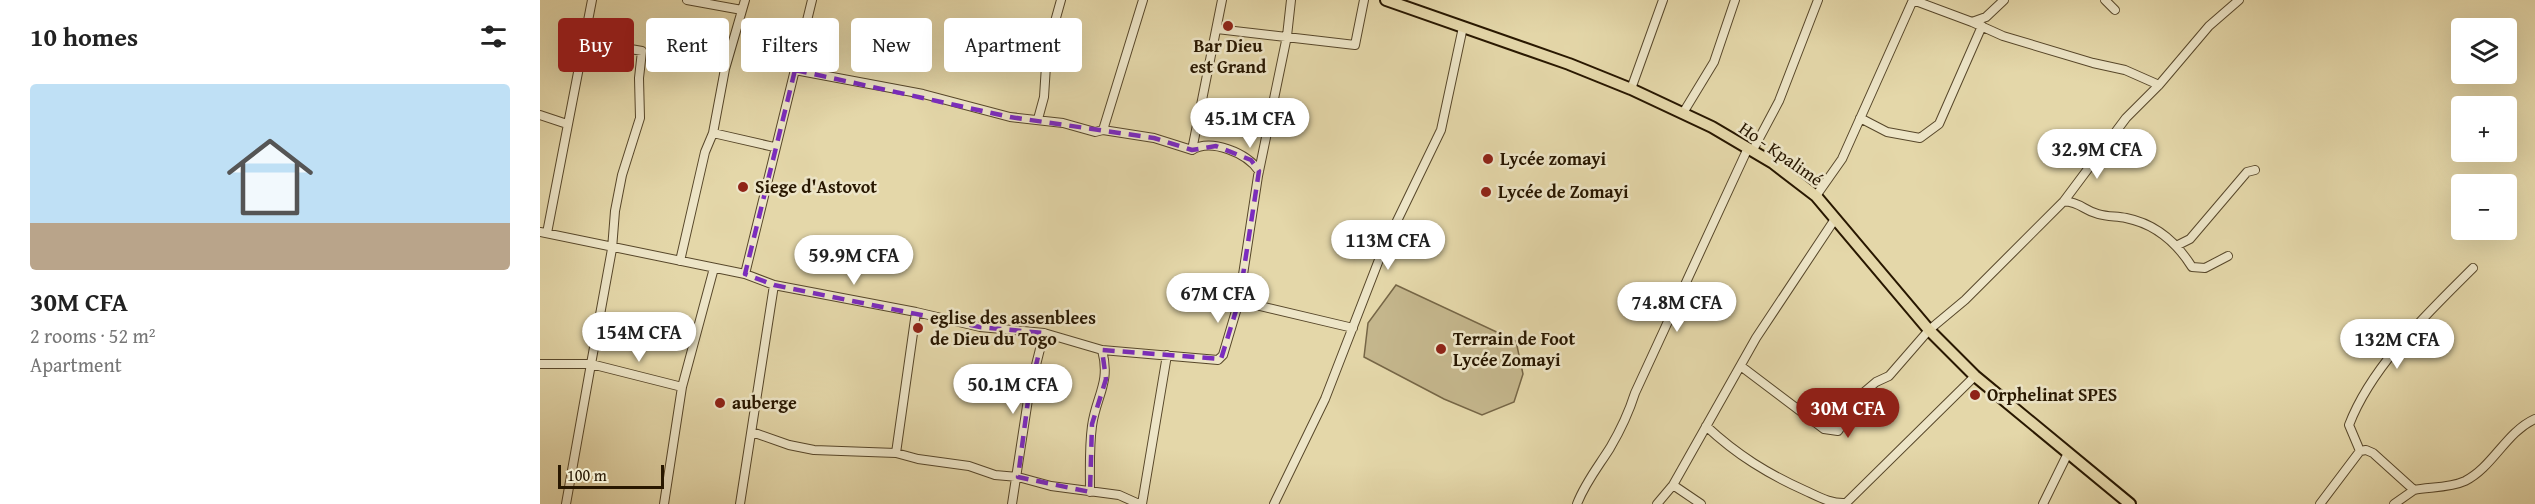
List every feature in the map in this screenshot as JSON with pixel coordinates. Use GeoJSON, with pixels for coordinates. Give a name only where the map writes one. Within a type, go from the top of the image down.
{"type":"FeatureCollection","features":[{"type":"Feature","properties":{"kind":"main road","name":"Ho - Kpalimé"},"geometry":{"type":"LineString","coordinates":[[1386,0],[1631,89],[1751,149],[1816,196],[1929,330],[1975,376],[2130,504]]}},
{"type":"Feature","properties":{"kind":"street"},"geometry":{"type":"LineString","coordinates":[[589,18],[592,0]]}},
{"type":"Feature","properties":{"kind":"street"},"geometry":{"type":"LineString","coordinates":[[687,0],[742,10]]}},
{"type":"Feature","properties":{"kind":"street"},"geometry":{"type":"LineString","coordinates":[[680,261],[705,152],[713,133],[725,69],[745,0]]}},
{"type":"Feature","properties":{"kind":"street"},"geometry":{"type":"LineString","coordinates":[[808,18],[812,0]]}},
{"type":"Feature","properties":{"kind":"street"},"geometry":{"type":"LineString","coordinates":[[1038,119],[1044,97],[1047,50],[1060,0]]}},
{"type":"Feature","properties":{"kind":"street"},"geometry":{"type":"LineString","coordinates":[[1103,129],[1143,0]]}},
{"type":"Feature","properties":{"kind":"street"},"geometry":{"type":"LineString","coordinates":[[1192,150],[1222,0]]}},
{"type":"Feature","properties":{"kind":"street"},"geometry":{"type":"LineString","coordinates":[[578,72],[543,233],[612,249],[745,274],[774,285],[916,312],[980,327],[1044,333],[1102,350],[1210,360],[1221,359],[1239,301],[1259,171],[1287,36],[1291,0]]}},
{"type":"Feature","properties":{"kind":"street"},"geometry":{"type":"LineString","coordinates":[[1217,29],[1355,45],[1364,0]]}},
{"type":"Feature","properties":{"kind":"street"},"geometry":{"type":"LineString","coordinates":[[1631,89],[1663,0]]}},
{"type":"Feature","properties":{"kind":"street"},"geometry":{"type":"LineString","coordinates":[[1683,113],[1714,62],[1736,0]]}},
{"type":"Feature","properties":{"kind":"street"},"geometry":{"type":"LineString","coordinates":[[1577,504],[1584,486],[1611,447],[1751,149],[1779,101],[1818,0]]}},
{"type":"Feature","properties":{"kind":"street"},"geometry":{"type":"LineString","coordinates":[[1816,196],[1842,159],[1913,0],[2003,36],[2092,63],[2125,70],[2159,85]]}},
{"type":"Feature","properties":{"kind":"street"},"geometry":{"type":"LineString","coordinates":[[1972,22],[1986,17],[2004,0]]}},
{"type":"Feature","properties":{"kind":"street"},"geometry":{"type":"LineString","coordinates":[[2105,0],[2115,10]]}},
{"type":"Feature","properties":{"kind":"street"},"geometry":{"type":"LineString","coordinates":[[1742,367],[1819,426],[1833,432],[1842,426],[1863,393],[1876,382],[1889,376],[1929,330],[1965,300],[2064,201],[2126,118],[2159,85],[2209,26],[2239,0]]}},
{"type":"Feature","properties":{"kind":"street"},"geometry":{"type":"LineString","coordinates":[[1860,118],[1887,132],[1920,138],[1939,124],[1982,26]]}},
{"type":"Feature","properties":{"kind":"street"},"geometry":{"type":"LineString","coordinates":[[1274,504],[1325,399],[1382,252],[1441,130],[1463,27]]}},
{"type":"Feature","properties":{"kind":"street"},"geometry":{"type":"LineString","coordinates":[[566,504],[612,249],[615,211],[622,175],[640,118],[639,78],[642,51],[634,50]]}},
{"type":"Feature","properties":{"kind":"street"},"geometry":{"type":"LineString","coordinates":[[745,274],[774,147],[794,72]]}},
{"type":"Feature","properties":{"kind":"street"},"geometry":{"type":"LineString","coordinates":[[806,72],[923,94],[1010,117],[1038,119],[1095,132],[1103,129],[1154,138],[1192,150],[1200,145],[1216,146],[1251,160],[1259,171]]}},
{"type":"Feature","properties":{"kind":"street"},"geometry":{"type":"LineString","coordinates":[[540,116],[567,124]]}},
{"type":"Feature","properties":{"kind":"street"},"geometry":{"type":"LineString","coordinates":[[713,133],[774,147]]}},
{"type":"Feature","properties":{"kind":"street"},"geometry":{"type":"LineString","coordinates":[[2178,245],[2190,239],[2247,172],[2255,170]]}},
{"type":"Feature","properties":{"kind":"street"},"geometry":{"type":"LineString","coordinates":[[2064,201],[2079,203],[2096,214],[2143,223],[2178,245],[2193,267],[2199,269],[2228,255]]}},
{"type":"Feature","properties":{"kind":"street"},"geometry":{"type":"LineString","coordinates":[[1657,504],[1673,485],[1742,367],[1756,338],[1835,219]]}},
{"type":"Feature","properties":{"kind":"street"},"geometry":{"type":"LineString","coordinates":[[663,504],[682,387],[714,268]]}},
{"type":"Feature","properties":{"kind":"street"},"geometry":{"type":"LineString","coordinates":[[2360,452],[2349,425],[2366,392],[2410,332],[2473,268]]}},
{"type":"Feature","properties":{"kind":"street"},"geometry":{"type":"LineString","coordinates":[[740,504],[774,285]]}},
{"type":"Feature","properties":{"kind":"street"},"geometry":{"type":"LineString","coordinates":[[1239,301],[1353,328]]}},
{"type":"Feature","properties":{"kind":"street"},"geometry":{"type":"LineString","coordinates":[[896,453],[916,312]]}},
{"type":"Feature","properties":{"kind":"street"},"geometry":{"type":"LineString","coordinates":[[1012,504],[1018,477],[1029,393],[1044,333]]}},
{"type":"Feature","properties":{"kind":"street"},"geometry":{"type":"LineString","coordinates":[[1090,492],[1092,424],[1106,379],[1102,350]]}},
{"type":"Feature","properties":{"kind":"street"},"geometry":{"type":"LineString","coordinates":[[752,432],[789,445],[814,450],[896,453],[918,459],[969,466],[995,475],[1018,477],[1051,486],[1119,495],[1140,504],[1167,355]]}},
{"type":"Feature","properties":{"kind":"street"},"geometry":{"type":"LineString","coordinates":[[540,364],[591,364],[682,387]]}},
{"type":"Feature","properties":{"kind":"street"},"geometry":{"type":"LineString","coordinates":[[1706,426],[1742,458],[1763,471],[1830,502],[1846,503],[1975,376]]}},
{"type":"Feature","properties":{"kind":"street"},"geometry":{"type":"LineString","coordinates":[[2394,504],[2414,490],[2466,480],[2504,443],[2535,419]]}},
{"type":"Feature","properties":{"kind":"street"},"geometry":{"type":"LineString","coordinates":[[2320,504],[2360,452],[2366,450],[2373,453],[2414,490]]}},
{"type":"Feature","properties":{"kind":"street"},"geometry":{"type":"LineString","coordinates":[[2043,504],[2068,453]]}},
{"type":"Feature","properties":{"kind":"street"},"geometry":{"type":"LineString","coordinates":[[1673,485],[1701,504]]}},
{"type":"Feature","properties":{"kind":"highlighted area"},"geometry":{"type":"Polygon","coordinates":[[[795,70],[1010,117],[1154,138],[1192,150],[1216,146],[1251,160],[1259,171],[1239,301],[1221,359],[1102,350],[1106,379],[1092,424],[1090,492],[1018,477],[1029,393],[1044,333],[980,327],[774,285],[745,274],[795,70]]]}},
{"type":"Feature","properties":{"kind":"shaded area","name":"Terrain de Foot Lycée Zomayi"},"geometry":{"type":"Polygon","coordinates":[[[1396,285],[1516,341],[1523,374],[1514,402],[1482,415],[1444,399],[1364,357],[1368,323],[1396,285]]]}},
{"type":"Feature","properties":{"kind":"place","name":"Bar Dieu est Grand"},"geometry":{"type":"Point","coordinates":[1228,26]}},
{"type":"Feature","properties":{"kind":"place","name":"Lycée zomayi"},"geometry":{"type":"Point","coordinates":[1488,159]}},
{"type":"Feature","properties":{"kind":"place","name":"Siege d'Astovot"},"geometry":{"type":"Point","coordinates":[743,187]}},
{"type":"Feature","properties":{"kind":"place","name":"Lycée de Zomayi"},"geometry":{"type":"Point","coordinates":[1486,192]}},
{"type":"Feature","properties":{"kind":"place","name":"eglise des assenblees de Dieu du Togo"},"geometry":{"type":"Point","coordinates":[918,328]}},
{"type":"Feature","properties":{"kind":"place","name":"Terrain de Foot Lycée Zomayi"},"geometry":{"type":"Point","coordinates":[1441,349]}},
{"type":"Feature","properties":{"kind":"place","name":"Orphelinat SPES"},"geometry":{"type":"Point","coordinates":[1975,395]}},
{"type":"Feature","properties":{"kind":"place","name":"auberge"},"geometry":{"type":"Point","coordinates":[720,403]}}]}
